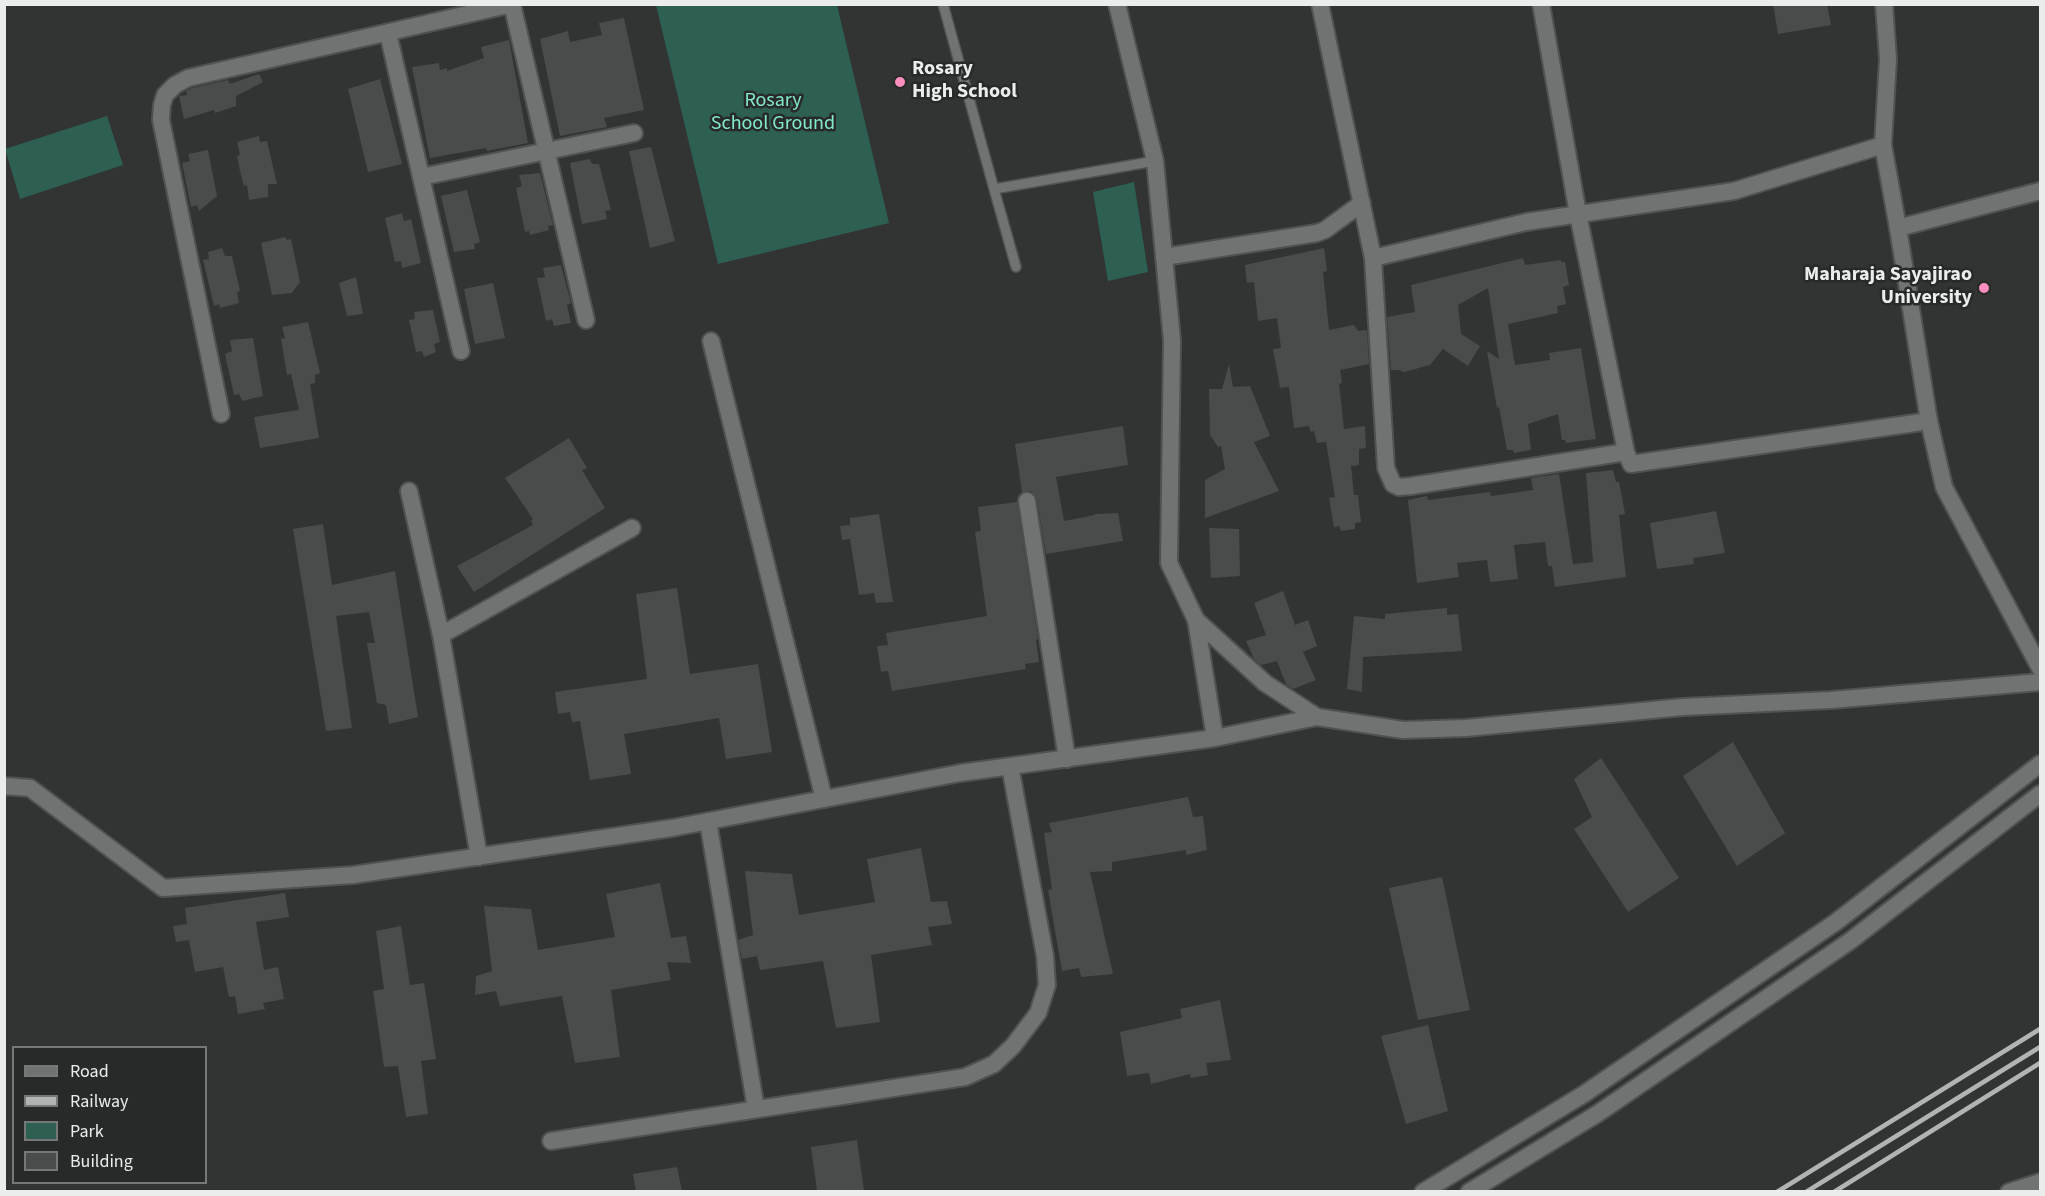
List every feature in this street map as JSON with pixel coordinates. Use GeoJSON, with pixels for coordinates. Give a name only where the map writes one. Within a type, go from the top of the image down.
{"type":"FeatureCollection","features":[{"type":"Feature","properties":{"kind":"street"},"geometry":{"type":"LineString","coordinates":[[221,414],[161,120],[165,95],[175,85],[188,78],[512,4],[586,320]]}},
{"type":"Feature","properties":{"kind":"street"},"geometry":{"type":"LineString","coordinates":[[1117,4],[1155,161],[1172,340],[1169,563],[1196,620],[1215,738]]}},
{"type":"Feature","properties":{"kind":"street"},"geometry":{"type":"LineString","coordinates":[[1320,4],[1373,258],[1386,468],[1393,484],[1400,487],[1411,486],[1626,452]]}},
{"type":"Feature","properties":{"kind":"street"},"geometry":{"type":"LineString","coordinates":[[1541,4],[1578,214],[1626,452],[1631,464],[1929,421]]}},
{"type":"Feature","properties":{"kind":"street"},"geometry":{"type":"LineString","coordinates":[[1884,4],[1888,59],[1883,145],[1899,228],[1929,421],[1944,487],[2040,668]]}},
{"type":"Feature","properties":{"kind":"street"},"geometry":{"type":"LineString","coordinates":[[388,33],[461,351]]}},
{"type":"Feature","properties":{"kind":"street"},"geometry":{"type":"LineString","coordinates":[[421,177],[634,133]]}},
{"type":"Feature","properties":{"kind":"street"},"geometry":{"type":"LineString","coordinates":[[1373,258],[1526,222],[1734,190],[1883,145]]}},
{"type":"Feature","properties":{"kind":"street"},"geometry":{"type":"LineString","coordinates":[[1899,228],[2040,191]]}},
{"type":"Feature","properties":{"kind":"street"},"geometry":{"type":"LineString","coordinates":[[1164,257],[1317,233],[1325,230],[1362,203]]}},
{"type":"Feature","properties":{"kind":"street"},"geometry":{"type":"LineString","coordinates":[[711,341],[824,799]]}},
{"type":"Feature","properties":{"kind":"street"},"geometry":{"type":"LineString","coordinates":[[409,491],[441,635],[479,856]]}},
{"type":"Feature","properties":{"kind":"street"},"geometry":{"type":"LineString","coordinates":[[1027,501],[1067,759]]}},
{"type":"Feature","properties":{"kind":"street"},"geometry":{"type":"LineString","coordinates":[[441,635],[632,528]]}},
{"type":"Feature","properties":{"kind":"street"},"geometry":{"type":"LineString","coordinates":[[1196,620],[1265,683],[1317,717]]}},
{"type":"Feature","properties":{"kind":"street"},"geometry":{"type":"LineString","coordinates":[[4,786],[30,788],[163,888],[353,876],[708,821],[960,773],[1215,738],[1317,717],[1403,730],[1466,728],[1683,707],[1831,700],[2040,682]]}},
{"type":"Feature","properties":{"kind":"street"},"geometry":{"type":"LineString","coordinates":[[1423,1191],[1584,1094],[1836,922],[2040,764]]}},
{"type":"Feature","properties":{"kind":"street"},"geometry":{"type":"LineString","coordinates":[[550,1141],[965,1077],[994,1064],[1014,1046],[1038,1013],[1047,984],[1045,956],[1010,766]]}},
{"type":"Feature","properties":{"kind":"street"},"geometry":{"type":"LineString","coordinates":[[1469,1191],[1597,1114],[1850,941],[2040,794]]}},
{"type":"Feature","properties":{"kind":"street"},"geometry":{"type":"LineString","coordinates":[[708,821],[756,1109]]}},
{"type":"Feature","properties":{"kind":"street"},"geometry":{"type":"LineString","coordinates":[[2009,1191],[2040,1182]]}},
{"type":"Feature","properties":{"kind":"lane"},"geometry":{"type":"LineString","coordinates":[[943,4],[1016,267]]}},
{"type":"Feature","properties":{"kind":"lane"},"geometry":{"type":"LineString","coordinates":[[994,189],[1155,161]]}},
{"type":"Feature","properties":{"kind":"green space","name":"Rosary School Ground"},"geometry":{"type":"Polygon","coordinates":[[[656,5],[837,5],[889,223],[718,264],[656,5]]]}},
{"type":"Feature","properties":{"kind":"green space"},"geometry":{"type":"Polygon","coordinates":[[[107,116],[123,165],[20,199],[5,149],[107,116]]]}},
{"type":"Feature","properties":{"kind":"green space"},"geometry":{"type":"Polygon","coordinates":[[[1134,182],[1148,272],[1108,281],[1093,192],[1134,182]]]}},
{"type":"Feature","properties":{"kind":"building"},"geometry":{"type":"Polygon","coordinates":[[[1773,4],[1827,4],[1831,25],[1778,34],[1773,4]]]}},
{"type":"Feature","properties":{"kind":"building"},"geometry":{"type":"Polygon","coordinates":[[[624,18],[644,110],[604,118],[607,127],[560,136],[540,39],[568,31],[570,42],[602,35],[599,23],[624,18]]]}},
{"type":"Feature","properties":{"kind":"building"},"geometry":{"type":"Polygon","coordinates":[[[509,40],[528,143],[430,158],[412,67],[439,63],[440,70],[447,68],[447,71],[484,58],[481,47],[509,40]]]}},
{"type":"Feature","properties":{"kind":"building"},"geometry":{"type":"Polygon","coordinates":[[[259,74],[263,82],[236,96],[236,106],[184,119],[179,96],[187,95],[186,91],[228,80],[230,84],[259,74]]]}},
{"type":"Feature","properties":{"kind":"building"},"geometry":{"type":"Polygon","coordinates":[[[380,79],[402,164],[368,172],[348,89],[380,79]]]}},
{"type":"Feature","properties":{"kind":"building"},"geometry":{"type":"Polygon","coordinates":[[[259,136],[260,142],[267,141],[277,184],[268,184],[268,197],[249,200],[247,185],[244,186],[240,171],[237,142],[259,136]]]}},
{"type":"Feature","properties":{"kind":"building"},"geometry":{"type":"Polygon","coordinates":[[[651,147],[675,241],[650,248],[629,151],[651,147]]]}},
{"type":"Feature","properties":{"kind":"building"},"geometry":{"type":"Polygon","coordinates":[[[208,150],[217,196],[199,211],[197,205],[191,207],[182,163],[190,161],[188,154],[208,150]]]}},
{"type":"Feature","properties":{"kind":"building"},"geometry":{"type":"Polygon","coordinates":[[[590,159],[592,164],[599,164],[611,210],[605,211],[607,219],[582,224],[570,163],[590,159]]]}},
{"type":"Feature","properties":{"kind":"building"},"geometry":{"type":"Polygon","coordinates":[[[540,173],[553,225],[548,226],[549,230],[530,235],[529,231],[525,232],[516,188],[522,186],[519,175],[540,173]]]}},
{"type":"Feature","properties":{"kind":"building"},"geometry":{"type":"Polygon","coordinates":[[[467,190],[480,242],[474,244],[475,249],[454,252],[441,196],[467,190]]]}},
{"type":"Feature","properties":{"kind":"building"},"geometry":{"type":"Polygon","coordinates":[[[402,213],[404,221],[411,219],[421,263],[402,268],[401,261],[395,262],[385,218],[402,213]]]}},
{"type":"Feature","properties":{"kind":"building"},"geometry":{"type":"Polygon","coordinates":[[[285,237],[287,240],[291,239],[300,282],[292,293],[272,295],[261,243],[285,237]]]}},
{"type":"Feature","properties":{"kind":"building"},"geometry":{"type":"Polygon","coordinates":[[[222,248],[225,256],[232,256],[240,291],[237,292],[239,303],[220,308],[219,304],[214,306],[203,260],[209,259],[208,252],[222,248]]]}},
{"type":"Feature","properties":{"kind":"building"},"geometry":{"type":"Polygon","coordinates":[[[1324,248],[1327,271],[1323,272],[1329,330],[1354,325],[1358,331],[1367,330],[1369,364],[1340,370],[1342,383],[1339,384],[1344,429],[1365,426],[1366,448],[1359,449],[1359,465],[1351,466],[1354,495],[1358,495],[1361,522],[1355,523],[1355,529],[1341,531],[1339,526],[1334,527],[1329,498],[1335,497],[1326,442],[1317,443],[1314,431],[1311,432],[1309,426],[1294,428],[1289,387],[1280,388],[1273,349],[1281,348],[1277,318],[1258,321],[1254,282],[1247,283],[1245,265],[1324,248]]]}},
{"type":"Feature","properties":{"kind":"building"},"geometry":{"type":"Polygon","coordinates":[[[1523,258],[1525,265],[1561,260],[1565,262],[1569,285],[1563,287],[1566,304],[1557,306],[1558,313],[1508,324],[1515,365],[1550,360],[1549,353],[1581,348],[1596,439],[1566,443],[1562,440],[1558,414],[1528,424],[1531,450],[1514,453],[1513,450],[1507,450],[1487,351],[1499,359],[1488,288],[1458,305],[1461,334],[1480,346],[1468,366],[1443,349],[1430,365],[1404,372],[1391,370],[1387,317],[1415,312],[1411,285],[1523,258]]]}},
{"type":"Feature","properties":{"kind":"building"},"geometry":{"type":"Polygon","coordinates":[[[561,265],[571,303],[567,305],[571,323],[554,326],[552,319],[546,321],[537,278],[545,277],[543,268],[561,265]]]}},
{"type":"Feature","properties":{"kind":"building"},"geometry":{"type":"Polygon","coordinates":[[[356,277],[363,314],[347,316],[339,283],[356,277]]]}},
{"type":"Feature","properties":{"kind":"building"},"geometry":{"type":"Polygon","coordinates":[[[493,283],[505,338],[475,344],[464,289],[493,283]]]}},
{"type":"Feature","properties":{"kind":"building"},"geometry":{"type":"Polygon","coordinates":[[[433,310],[440,342],[434,344],[436,352],[424,357],[422,351],[416,352],[409,320],[415,319],[414,312],[433,310]]]}},
{"type":"Feature","properties":{"kind":"building"},"geometry":{"type":"Polygon","coordinates":[[[308,322],[320,373],[315,375],[315,383],[310,384],[319,438],[260,448],[254,417],[299,410],[291,374],[287,375],[281,339],[285,338],[282,327],[308,322]]]}},
{"type":"Feature","properties":{"kind":"building"},"geometry":{"type":"Polygon","coordinates":[[[253,338],[263,396],[242,401],[239,394],[234,395],[225,354],[232,351],[230,340],[253,338]]]}},
{"type":"Feature","properties":{"kind":"building"},"geometry":{"type":"Polygon","coordinates":[[[1229,364],[1233,387],[1250,386],[1270,436],[1254,442],[1279,491],[1205,518],[1205,480],[1225,469],[1221,446],[1218,447],[1210,435],[1209,389],[1222,389],[1229,364]]]}},
{"type":"Feature","properties":{"kind":"building"},"geometry":{"type":"Polygon","coordinates":[[[1123,426],[1128,465],[1056,477],[1064,521],[1095,514],[1118,513],[1123,541],[1046,554],[1037,499],[1031,491],[1022,492],[1015,444],[1123,426]]]}},
{"type":"Feature","properties":{"kind":"building"},"geometry":{"type":"Polygon","coordinates":[[[569,438],[587,468],[582,470],[605,508],[474,592],[457,566],[533,525],[531,521],[533,519],[505,478],[569,438]]]}},
{"type":"Feature","properties":{"kind":"building"},"geometry":{"type":"Polygon","coordinates":[[[1613,470],[1616,482],[1619,482],[1625,514],[1619,515],[1626,577],[1555,587],[1552,566],[1548,566],[1545,542],[1514,545],[1518,579],[1490,582],[1487,560],[1457,563],[1459,577],[1417,583],[1408,500],[1427,496],[1428,500],[1490,492],[1491,496],[1533,490],[1531,478],[1559,474],[1573,564],[1593,562],[1586,473],[1613,470]]]}},
{"type":"Feature","properties":{"kind":"building"},"geometry":{"type":"Polygon","coordinates":[[[1017,502],[1038,639],[1036,640],[1039,662],[1025,664],[1026,669],[892,691],[888,671],[881,672],[877,646],[888,645],[886,633],[987,616],[975,532],[981,531],[978,507],[1017,502]]]}},
{"type":"Feature","properties":{"kind":"building"},"geometry":{"type":"Polygon","coordinates":[[[1716,511],[1725,553],[1693,558],[1694,564],[1657,569],[1650,523],[1716,511]]]}},
{"type":"Feature","properties":{"kind":"building"},"geometry":{"type":"Polygon","coordinates":[[[879,514],[893,602],[876,603],[874,593],[859,595],[850,539],[842,540],[840,526],[850,525],[850,518],[879,514]]]}},
{"type":"Feature","properties":{"kind":"building"},"geometry":{"type":"Polygon","coordinates":[[[323,524],[332,585],[395,571],[418,717],[389,724],[386,705],[377,703],[367,643],[375,643],[369,612],[336,616],[352,728],[326,731],[293,529],[323,524]]]}},
{"type":"Feature","properties":{"kind":"building"},"geometry":{"type":"Polygon","coordinates":[[[1209,528],[1239,529],[1240,576],[1211,578],[1209,528]]]}},
{"type":"Feature","properties":{"kind":"building"},"geometry":{"type":"Polygon","coordinates":[[[677,588],[690,674],[758,664],[772,752],[726,759],[719,718],[624,734],[631,774],[590,780],[580,721],[572,722],[570,712],[558,714],[555,692],[647,679],[636,594],[677,588]]]}},
{"type":"Feature","properties":{"kind":"building"},"geometry":{"type":"Polygon","coordinates":[[[1283,591],[1295,625],[1308,620],[1317,646],[1303,652],[1316,680],[1293,689],[1286,684],[1277,661],[1261,665],[1254,659],[1246,641],[1266,635],[1254,603],[1283,591]]]}},
{"type":"Feature","properties":{"kind":"building"},"geometry":{"type":"Polygon","coordinates":[[[1447,608],[1447,615],[1458,614],[1462,651],[1363,657],[1362,692],[1347,689],[1354,616],[1385,619],[1385,614],[1447,608]]]}},
{"type":"Feature","properties":{"kind":"building"},"geometry":{"type":"Polygon","coordinates":[[[1733,742],[1785,833],[1737,866],[1683,776],[1733,742]]]}},
{"type":"Feature","properties":{"kind":"building"},"geometry":{"type":"Polygon","coordinates":[[[1601,758],[1679,878],[1628,912],[1574,829],[1592,817],[1574,779],[1601,758]]]}},
{"type":"Feature","properties":{"kind":"building"},"geometry":{"type":"Polygon","coordinates":[[[1188,797],[1193,817],[1203,816],[1207,850],[1186,855],[1186,850],[1112,862],[1112,871],[1090,872],[1113,974],[1081,977],[1079,968],[1062,971],[1048,890],[1052,889],[1044,833],[1052,832],[1049,823],[1188,797]]]}},
{"type":"Feature","properties":{"kind":"building"},"geometry":{"type":"Polygon","coordinates":[[[921,848],[931,902],[947,901],[952,924],[928,927],[932,945],[871,955],[880,1022],[836,1028],[823,961],[760,970],[757,956],[742,959],[738,940],[753,935],[745,871],[792,874],[799,915],[875,902],[867,859],[921,848]]]}},
{"type":"Feature","properties":{"kind":"building"},"geometry":{"type":"Polygon","coordinates":[[[1442,877],[1470,1010],[1418,1020],[1389,888],[1442,877]]]}},
{"type":"Feature","properties":{"kind":"building"},"geometry":{"type":"Polygon","coordinates":[[[660,883],[671,938],[686,936],[691,963],[667,962],[671,980],[611,990],[620,1057],[575,1063],[562,996],[500,1006],[496,991],[475,995],[476,976],[492,971],[484,906],[531,909],[538,950],[615,937],[606,894],[660,883]]]}},
{"type":"Feature","properties":{"kind":"building"},"geometry":{"type":"Polygon","coordinates":[[[285,893],[289,917],[256,922],[264,970],[278,967],[284,999],[263,1003],[265,1009],[238,1014],[235,996],[229,997],[223,967],[195,972],[189,940],[176,942],[173,926],[187,924],[185,908],[285,893]]]}},
{"type":"Feature","properties":{"kind":"building"},"geometry":{"type":"Polygon","coordinates":[[[401,926],[410,985],[424,983],[436,1059],[421,1061],[428,1114],[406,1117],[398,1066],[384,1067],[373,991],[384,989],[376,931],[401,926]]]}},
{"type":"Feature","properties":{"kind":"building"},"geometry":{"type":"Polygon","coordinates":[[[1220,1000],[1231,1060],[1206,1063],[1208,1075],[1191,1078],[1190,1074],[1151,1084],[1149,1073],[1127,1076],[1120,1032],[1182,1018],[1180,1009],[1220,1000]]]}},
{"type":"Feature","properties":{"kind":"building"},"geometry":{"type":"Polygon","coordinates":[[[1428,1025],[1448,1111],[1406,1124],[1381,1036],[1428,1025]]]}},
{"type":"Feature","properties":{"kind":"building"},"geometry":{"type":"Polygon","coordinates":[[[857,1140],[864,1191],[817,1191],[811,1147],[857,1140]]]}},
{"type":"Feature","properties":{"kind":"building"},"geometry":{"type":"Polygon","coordinates":[[[677,1167],[682,1191],[636,1191],[633,1174],[677,1167]]]}},
{"type":"Feature","properties":{"kind":"railway"},"geometry":{"type":"LineString","coordinates":[[1777,1192],[2040,1029]]}},
{"type":"Feature","properties":{"kind":"railway"},"geometry":{"type":"LineString","coordinates":[[1806,1192],[2040,1047]]}},
{"type":"Feature","properties":{"kind":"railway"},"geometry":{"type":"LineString","coordinates":[[1834,1192],[2040,1063]]}},
{"type":"Feature","properties":{"kind":"place","name":"Rosary High School"},"geometry":{"type":"Point","coordinates":[900,82]}},
{"type":"Feature","properties":{"kind":"place","name":"Maharaja Sayajirao University"},"geometry":{"type":"Point","coordinates":[1984,288]}}]}
